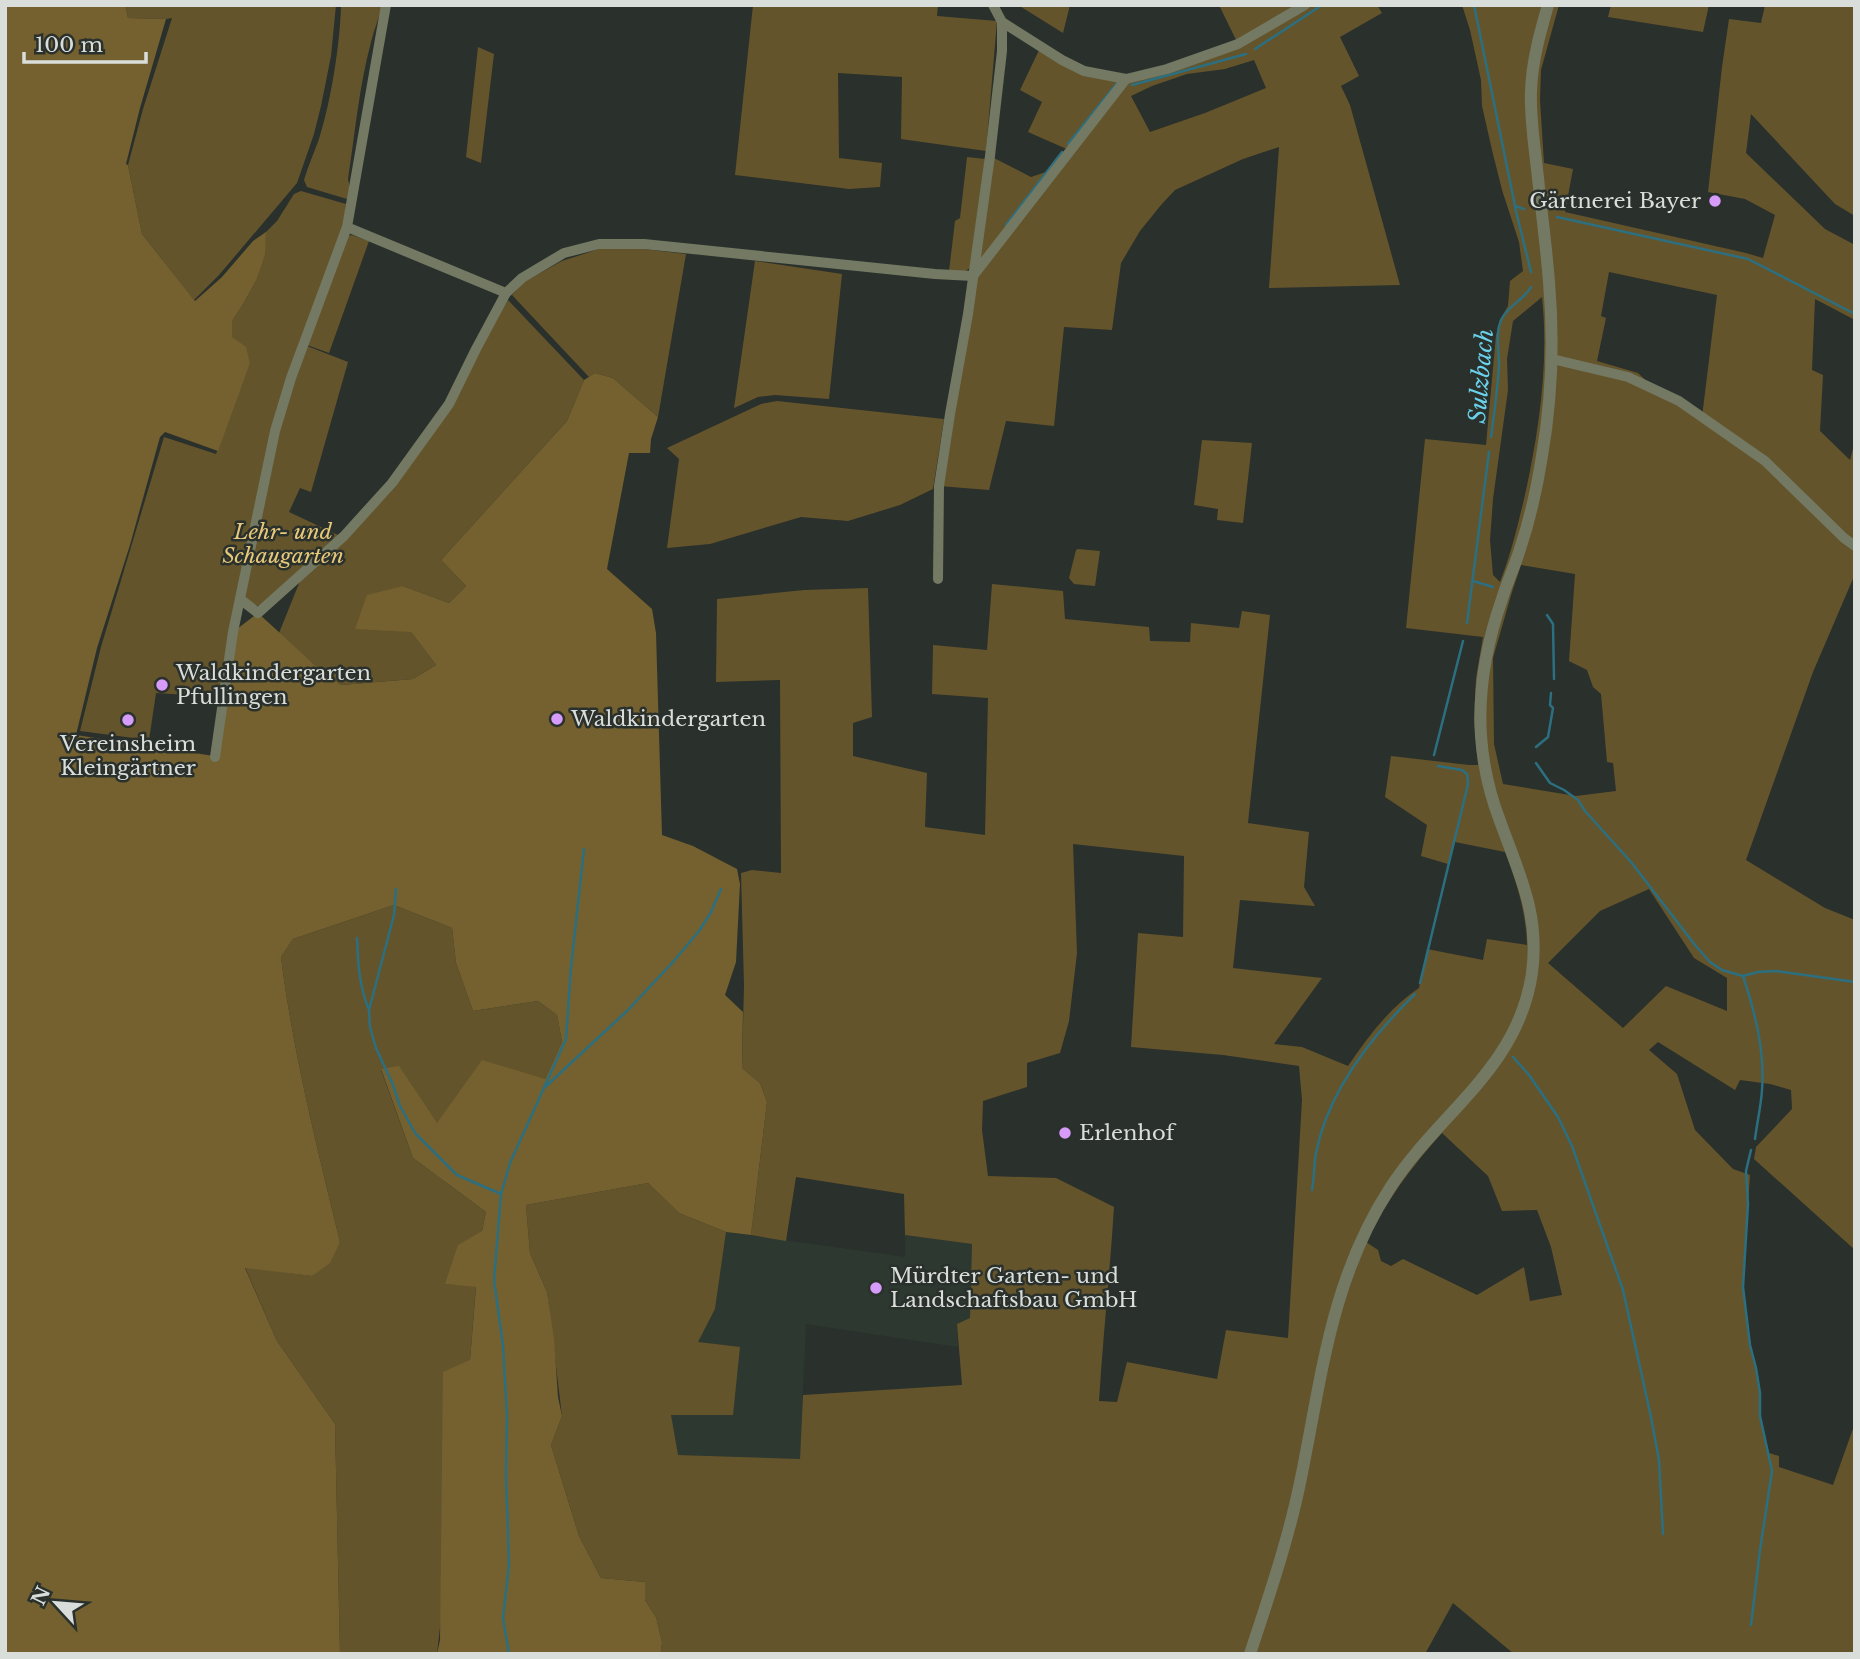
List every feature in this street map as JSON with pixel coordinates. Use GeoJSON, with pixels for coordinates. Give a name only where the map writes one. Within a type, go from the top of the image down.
{"type":"FeatureCollection","features":[{"type":"Feature","properties":{"kind":"street"},"geometry":{"type":"LineString","coordinates":[[215,757],[240,599],[275,431],[291,378],[347,227],[386,5]]}},
{"type":"Feature","properties":{"kind":"street"},"geometry":{"type":"LineString","coordinates":[[938,579],[939,486],[973,276],[1002,51],[1002,22],[993,5]]}},
{"type":"Feature","properties":{"kind":"street"},"geometry":{"type":"LineString","coordinates":[[1002,22],[1084,71],[1126,79],[1179,65],[1238,44],[1305,5]]}},
{"type":"Feature","properties":{"kind":"street"},"geometry":{"type":"LineString","coordinates":[[1250,1654],[1290,1525],[1326,1344],[1352,1259],[1392,1185],[1488,1072],[1509,1041],[1525,1005],[1534,957],[1532,916],[1518,866],[1492,797],[1481,736],[1481,702],[1490,637],[1531,513],[1543,452],[1552,359],[1550,292],[1531,92],[1539,38],[1548,5]]}},
{"type":"Feature","properties":{"kind":"street"},"geometry":{"type":"LineString","coordinates":[[973,276],[1126,79]]}},
{"type":"Feature","properties":{"kind":"street"},"geometry":{"type":"LineString","coordinates":[[347,227],[506,293]]}},
{"type":"Feature","properties":{"kind":"street"},"geometry":{"type":"LineString","coordinates":[[240,599],[258,613],[370,509],[449,404],[506,293],[523,278],[564,253],[599,244],[644,244],[973,276]]}},
{"type":"Feature","properties":{"kind":"street"},"geometry":{"type":"LineString","coordinates":[[1552,359],[1628,377],[1679,401],[1765,461],[1855,546]]}},
{"type":"Feature","properties":{"kind":"shaded area"},"geometry":{"type":"Polygon","coordinates":[[[5,5],[125,5],[128,18],[166,19],[126,164],[142,234],[195,301],[222,277],[253,241],[266,232],[265,254],[257,279],[232,321],[232,337],[246,347],[250,364],[218,451],[165,432],[160,437],[130,545],[97,648],[76,735],[214,756],[233,632],[258,613],[341,685],[413,679],[436,665],[411,632],[355,629],[367,595],[403,586],[449,603],[466,586],[441,560],[567,421],[584,380],[595,373],[613,378],[658,417],[650,453],[629,453],[607,569],[652,609],[656,633],[662,835],[693,846],[737,869],[740,884],[736,962],[725,995],[743,1012],[742,1068],[760,1083],[767,1102],[751,1235],[726,1232],[679,1213],[648,1183],[526,1205],[530,1253],[547,1292],[554,1339],[562,1416],[551,1445],[579,1536],[601,1578],[645,1582],[645,1600],[656,1617],[662,1642],[661,1654],[437,1654],[440,1640],[443,1372],[470,1360],[476,1287],[445,1284],[458,1245],[482,1231],[486,1212],[413,1158],[381,1069],[399,1066],[437,1123],[482,1060],[545,1079],[562,1042],[557,1015],[538,1001],[473,1011],[456,963],[452,928],[394,905],[293,939],[281,957],[299,1064],[340,1242],[330,1263],[312,1276],[245,1268],[277,1341],[335,1424],[340,1654],[5,1654],[5,5]]]}},
{"type":"Feature","properties":{"kind":"shaded area"},"geometry":{"type":"Polygon","coordinates":[[[726,1232],[905,1257],[905,1235],[972,1244],[970,1319],[957,1324],[958,1347],[806,1324],[800,1459],[678,1455],[670,1415],[732,1415],[697,1343],[715,1309],[726,1232]]]}},
{"type":"Feature","properties":{"kind":"green space"},"geometry":{"type":"Polygon","coordinates":[[[125,5],[336,5],[331,56],[321,106],[297,183],[219,275],[194,300],[142,234],[128,165],[172,18],[128,18],[125,5]]]}},
{"type":"Feature","properties":{"kind":"green space"},"geometry":{"type":"Polygon","coordinates":[[[341,5],[382,5],[363,76],[347,199],[307,187],[304,180],[319,139],[331,90],[341,5]]]}},
{"type":"Feature","properties":{"kind":"green space"},"geometry":{"type":"Polygon","coordinates":[[[753,5],[938,5],[937,16],[997,21],[986,151],[901,139],[902,77],[838,73],[839,158],[882,163],[880,187],[849,189],[735,175],[753,5]]]}},
{"type":"Feature","properties":{"kind":"green space"},"geometry":{"type":"Polygon","coordinates":[[[1018,5],[1070,5],[1063,33],[1018,5]]]}},
{"type":"Feature","properties":{"kind":"green space"},"geometry":{"type":"Polygon","coordinates":[[[1219,5],[1377,5],[1382,13],[1340,37],[1359,76],[1341,86],[1350,105],[1400,285],[1269,288],[1279,147],[1243,159],[1175,190],[1140,231],[1121,263],[1112,330],[1064,327],[1054,426],[1006,421],[989,490],[939,486],[990,156],[1031,177],[1055,169],[1069,150],[1028,132],[1042,102],[1020,90],[1041,46],[1062,60],[1126,79],[1238,44],[1219,5]],[[1254,60],[1225,69],[1187,74],[1131,96],[1150,132],[1266,88],[1254,60]]]}},
{"type":"Feature","properties":{"kind":"green space"},"geometry":{"type":"Polygon","coordinates":[[[1462,5],[1559,5],[1541,70],[1540,100],[1544,163],[1573,169],[1565,212],[1763,258],[1775,215],[1745,199],[1708,192],[1729,19],[1761,23],[1765,5],[1855,5],[1855,216],[1835,204],[1751,114],[1746,153],[1825,229],[1855,245],[1855,320],[1815,299],[1812,370],[1823,375],[1820,431],[1850,460],[1855,441],[1855,574],[1813,672],[1746,860],[1825,908],[1855,920],[1855,1250],[1754,1159],[1756,1147],[1792,1109],[1791,1090],[1740,1080],[1735,1090],[1658,1042],[1649,1050],[1677,1074],[1695,1130],[1733,1169],[1750,1175],[1743,1287],[1750,1345],[1760,1393],[1760,1416],[1769,1453],[1779,1456],[1779,1467],[1833,1485],[1855,1423],[1855,1654],[1514,1654],[1453,1603],[1425,1654],[661,1654],[662,1642],[656,1617],[645,1600],[645,1582],[601,1578],[579,1536],[551,1445],[562,1416],[547,1292],[530,1253],[526,1205],[648,1183],[679,1213],[726,1232],[715,1309],[698,1342],[740,1347],[733,1415],[671,1415],[678,1455],[800,1459],[803,1395],[962,1385],[957,1324],[970,1318],[972,1244],[905,1235],[904,1194],[796,1177],[786,1241],[751,1235],[767,1102],[760,1083],[742,1068],[744,985],[741,873],[752,870],[781,873],[780,680],[716,682],[717,599],[804,590],[868,588],[872,717],[853,723],[853,756],[927,773],[925,827],[985,835],[988,698],[932,694],[933,645],[987,650],[992,584],[1063,591],[1065,619],[1149,627],[1150,641],[1190,642],[1191,623],[1239,628],[1242,611],[1270,615],[1248,823],[1309,832],[1304,887],[1315,906],[1240,900],[1233,968],[1322,978],[1274,1044],[1302,1047],[1348,1066],[1389,1014],[1419,988],[1427,949],[1483,960],[1487,939],[1527,945],[1520,898],[1505,852],[1455,842],[1448,864],[1421,856],[1427,825],[1385,797],[1391,756],[1478,765],[1474,720],[1476,678],[1483,637],[1406,628],[1425,439],[1486,445],[1496,335],[1508,306],[1510,281],[1523,271],[1519,242],[1502,190],[1482,106],[1481,80],[1462,5]],[[1609,272],[1601,316],[1606,318],[1597,361],[1638,373],[1658,392],[1702,417],[1717,295],[1609,272]],[[1542,297],[1513,321],[1507,359],[1508,390],[1490,540],[1493,575],[1500,582],[1511,550],[1535,446],[1543,372],[1542,297]],[[1521,565],[1493,658],[1494,744],[1503,784],[1576,796],[1616,791],[1613,763],[1607,762],[1601,694],[1593,687],[1587,670],[1569,661],[1575,574],[1521,565]],[[1073,844],[1077,953],[1069,1021],[1060,1053],[1027,1063],[1027,1087],[983,1101],[982,1130],[988,1176],[1056,1178],[1114,1207],[1099,1401],[1117,1402],[1127,1362],[1217,1379],[1226,1330],[1288,1338],[1302,1100],[1299,1066],[1223,1055],[1131,1047],[1138,933],[1183,937],[1184,856],[1073,844]],[[1649,889],[1600,911],[1548,963],[1623,1028],[1666,986],[1727,1011],[1727,978],[1694,958],[1649,889]],[[1442,1133],[1391,1198],[1366,1242],[1378,1250],[1381,1261],[1391,1266],[1403,1259],[1477,1295],[1524,1267],[1530,1301],[1562,1295],[1551,1247],[1537,1210],[1502,1211],[1488,1176],[1442,1133]]]}},
{"type":"Feature","properties":{"kind":"green space"},"geometry":{"type":"Polygon","coordinates":[[[1611,5],[1709,5],[1703,32],[1608,17],[1611,5]]]}},
{"type":"Feature","properties":{"kind":"green space"},"geometry":{"type":"Polygon","coordinates":[[[478,47],[494,54],[481,163],[466,157],[478,47]]]}},
{"type":"Feature","properties":{"kind":"green space"},"geometry":{"type":"Polygon","coordinates":[[[967,157],[985,159],[970,268],[964,272],[949,271],[955,221],[960,218],[967,157]]]}},
{"type":"Feature","properties":{"kind":"green space"},"geometry":{"type":"Polygon","coordinates":[[[301,191],[346,204],[344,226],[299,343],[218,697],[156,693],[149,740],[80,731],[101,647],[164,437],[216,454],[250,364],[232,337],[232,321],[257,279],[264,254],[266,232],[277,221],[294,194],[301,191]]]}},
{"type":"Feature","properties":{"kind":"green space"},"geometry":{"type":"Polygon","coordinates":[[[347,236],[369,241],[329,353],[307,345],[347,236]]]}},
{"type":"Feature","properties":{"kind":"green space"},"geometry":{"type":"Polygon","coordinates":[[[599,249],[643,249],[686,254],[658,417],[613,378],[595,373],[589,377],[512,295],[524,282],[562,261],[599,249]]]}},
{"type":"Feature","properties":{"kind":"green space"},"geometry":{"type":"Polygon","coordinates":[[[755,261],[842,274],[829,399],[775,395],[758,397],[734,408],[755,261]]]}},
{"type":"Feature","properties":{"kind":"green space"},"geometry":{"type":"Polygon","coordinates":[[[508,300],[584,380],[567,421],[441,560],[466,586],[449,603],[403,586],[411,632],[436,665],[413,679],[341,685],[279,633],[300,581],[394,485],[508,300]]]}},
{"type":"Feature","properties":{"kind":"green space","name":"Lehr- und Schaugarten"},"geometry":{"type":"Polygon","coordinates":[[[307,346],[348,362],[311,492],[300,488],[289,512],[338,535],[259,606],[244,595],[281,417],[307,346]]]}},
{"type":"Feature","properties":{"kind":"green space"},"geometry":{"type":"Polygon","coordinates":[[[777,401],[944,419],[933,489],[900,505],[848,521],[801,517],[710,544],[667,548],[679,459],[667,448],[761,404],[777,401]]]}},
{"type":"Feature","properties":{"kind":"green space"},"geometry":{"type":"Polygon","coordinates":[[[1202,440],[1252,443],[1243,523],[1217,520],[1218,509],[1194,505],[1202,440]]]}},
{"type":"Feature","properties":{"kind":"green space"},"geometry":{"type":"Polygon","coordinates":[[[1078,549],[1100,551],[1095,586],[1074,584],[1069,578],[1078,549]]]}},
{"type":"Feature","properties":{"kind":"green space"},"geometry":{"type":"Polygon","coordinates":[[[394,905],[452,928],[456,963],[473,1011],[538,1001],[557,1015],[562,1042],[545,1079],[436,1124],[399,1067],[381,1070],[413,1158],[486,1212],[482,1231],[446,1284],[476,1286],[437,1654],[340,1654],[335,1424],[277,1341],[245,1267],[312,1276],[340,1242],[299,1064],[281,957],[293,939],[394,905]]]}},
{"type":"Feature","properties":{"kind":"waterway"},"geometry":{"type":"LineString","coordinates":[[1255,49],[1322,5]]}},
{"type":"Feature","properties":{"kind":"waterway"},"geometry":{"type":"LineString","coordinates":[[1474,5],[1515,206],[1524,209]]}},
{"type":"Feature","properties":{"kind":"waterway"},"geometry":{"type":"LineString","coordinates":[[1132,85],[1246,54]]}},
{"type":"Feature","properties":{"kind":"waterway"},"geometry":{"type":"LineString","coordinates":[[1068,144],[1117,83]]}},
{"type":"Feature","properties":{"kind":"waterway"},"geometry":{"type":"LineString","coordinates":[[1006,225],[1062,152]]}},
{"type":"Feature","properties":{"kind":"waterway","name":"Sulzbach"},"geometry":{"type":"LineString","coordinates":[[1515,207],[1531,272]]}},
{"type":"Feature","properties":{"kind":"waterway"},"geometry":{"type":"LineString","coordinates":[[1557,217],[1748,259],[1855,314]]}},
{"type":"Feature","properties":{"kind":"waterway","name":"Sulzbach"},"geometry":{"type":"LineString","coordinates":[[1491,437],[1499,364],[1499,325],[1508,310],[1531,287]]}},
{"type":"Feature","properties":{"kind":"waterway","name":"Sulzbach"},"geometry":{"type":"LineString","coordinates":[[1467,623],[1489,452]]}},
{"type":"Feature","properties":{"kind":"waterway"},"geometry":{"type":"LineString","coordinates":[[1473,581],[1493,587]]}},
{"type":"Feature","properties":{"kind":"waterway"},"geometry":{"type":"LineString","coordinates":[[1547,615],[1553,624],[1554,679]]}},
{"type":"Feature","properties":{"kind":"waterway"},"geometry":{"type":"LineString","coordinates":[[1434,755],[1463,641]]}},
{"type":"Feature","properties":{"kind":"waterway"},"geometry":{"type":"LineString","coordinates":[[1536,747],[1548,737],[1553,708],[1550,705],[1551,693]]}},
{"type":"Feature","properties":{"kind":"waterway"},"geometry":{"type":"LineString","coordinates":[[1536,763],[1550,783],[1578,800],[1710,962],[1722,970],[1743,976],[1776,971],[1855,982]]}},
{"type":"Feature","properties":{"kind":"waterway"},"geometry":{"type":"LineString","coordinates":[[1420,983],[1468,784],[1467,774],[1462,770],[1438,766]]}},
{"type":"Feature","properties":{"kind":"waterway"},"geometry":{"type":"LineString","coordinates":[[509,1654],[503,1618],[509,1565],[507,1415],[503,1346],[494,1280],[501,1194],[510,1163],[566,1039],[584,849]]}},
{"type":"Feature","properties":{"kind":"waterway"},"geometry":{"type":"LineString","coordinates":[[396,889],[394,915],[369,1010],[376,1048],[400,1106],[415,1133],[457,1175],[501,1194]]}},
{"type":"Feature","properties":{"kind":"waterway"},"geometry":{"type":"LineString","coordinates":[[544,1088],[627,1011],[673,962],[699,931],[721,889]]}},
{"type":"Feature","properties":{"kind":"waterway"},"geometry":{"type":"LineString","coordinates":[[357,938],[361,983],[369,1010]]}},
{"type":"Feature","properties":{"kind":"waterway"},"geometry":{"type":"LineString","coordinates":[[1743,976],[1755,1018],[1762,1061],[1763,1075],[1755,1139]]}},
{"type":"Feature","properties":{"kind":"waterway"},"geometry":{"type":"LineString","coordinates":[[1312,1190],[1316,1153],[1322,1130],[1341,1087],[1383,1028],[1415,994]]}},
{"type":"Feature","properties":{"kind":"waterway"},"geometry":{"type":"LineString","coordinates":[[1513,1057],[1558,1117],[1572,1146],[1623,1290],[1659,1460],[1663,1534]]}},
{"type":"Feature","properties":{"kind":"waterway"},"geometry":{"type":"LineString","coordinates":[[1751,1150],[1746,1171],[1748,1204],[1743,1287],[1750,1345],[1760,1393],[1760,1416],[1772,1471],[1751,1625]]}},
{"type":"Feature","properties":{"kind":"place","name":"Gärtnerei Bayer"},"geometry":{"type":"Point","coordinates":[1715,201]}},
{"type":"Feature","properties":{"kind":"place","name":"Waldkindergarten Pfullingen"},"geometry":{"type":"Point","coordinates":[162,685]}},
{"type":"Feature","properties":{"kind":"place","name":"Waldkindergarten"},"geometry":{"type":"Point","coordinates":[557,719]}},
{"type":"Feature","properties":{"kind":"place","name":"Vereinsheim Kleingärtner"},"geometry":{"type":"Point","coordinates":[128,720]}},
{"type":"Feature","properties":{"kind":"place","name":"Erlenhof"},"geometry":{"type":"Point","coordinates":[1065,1133]}},
{"type":"Feature","properties":{"kind":"place","name":"Mürdter Garten- und Landschaftsbau GmbH"},"geometry":{"type":"Point","coordinates":[876,1288]}}]}
